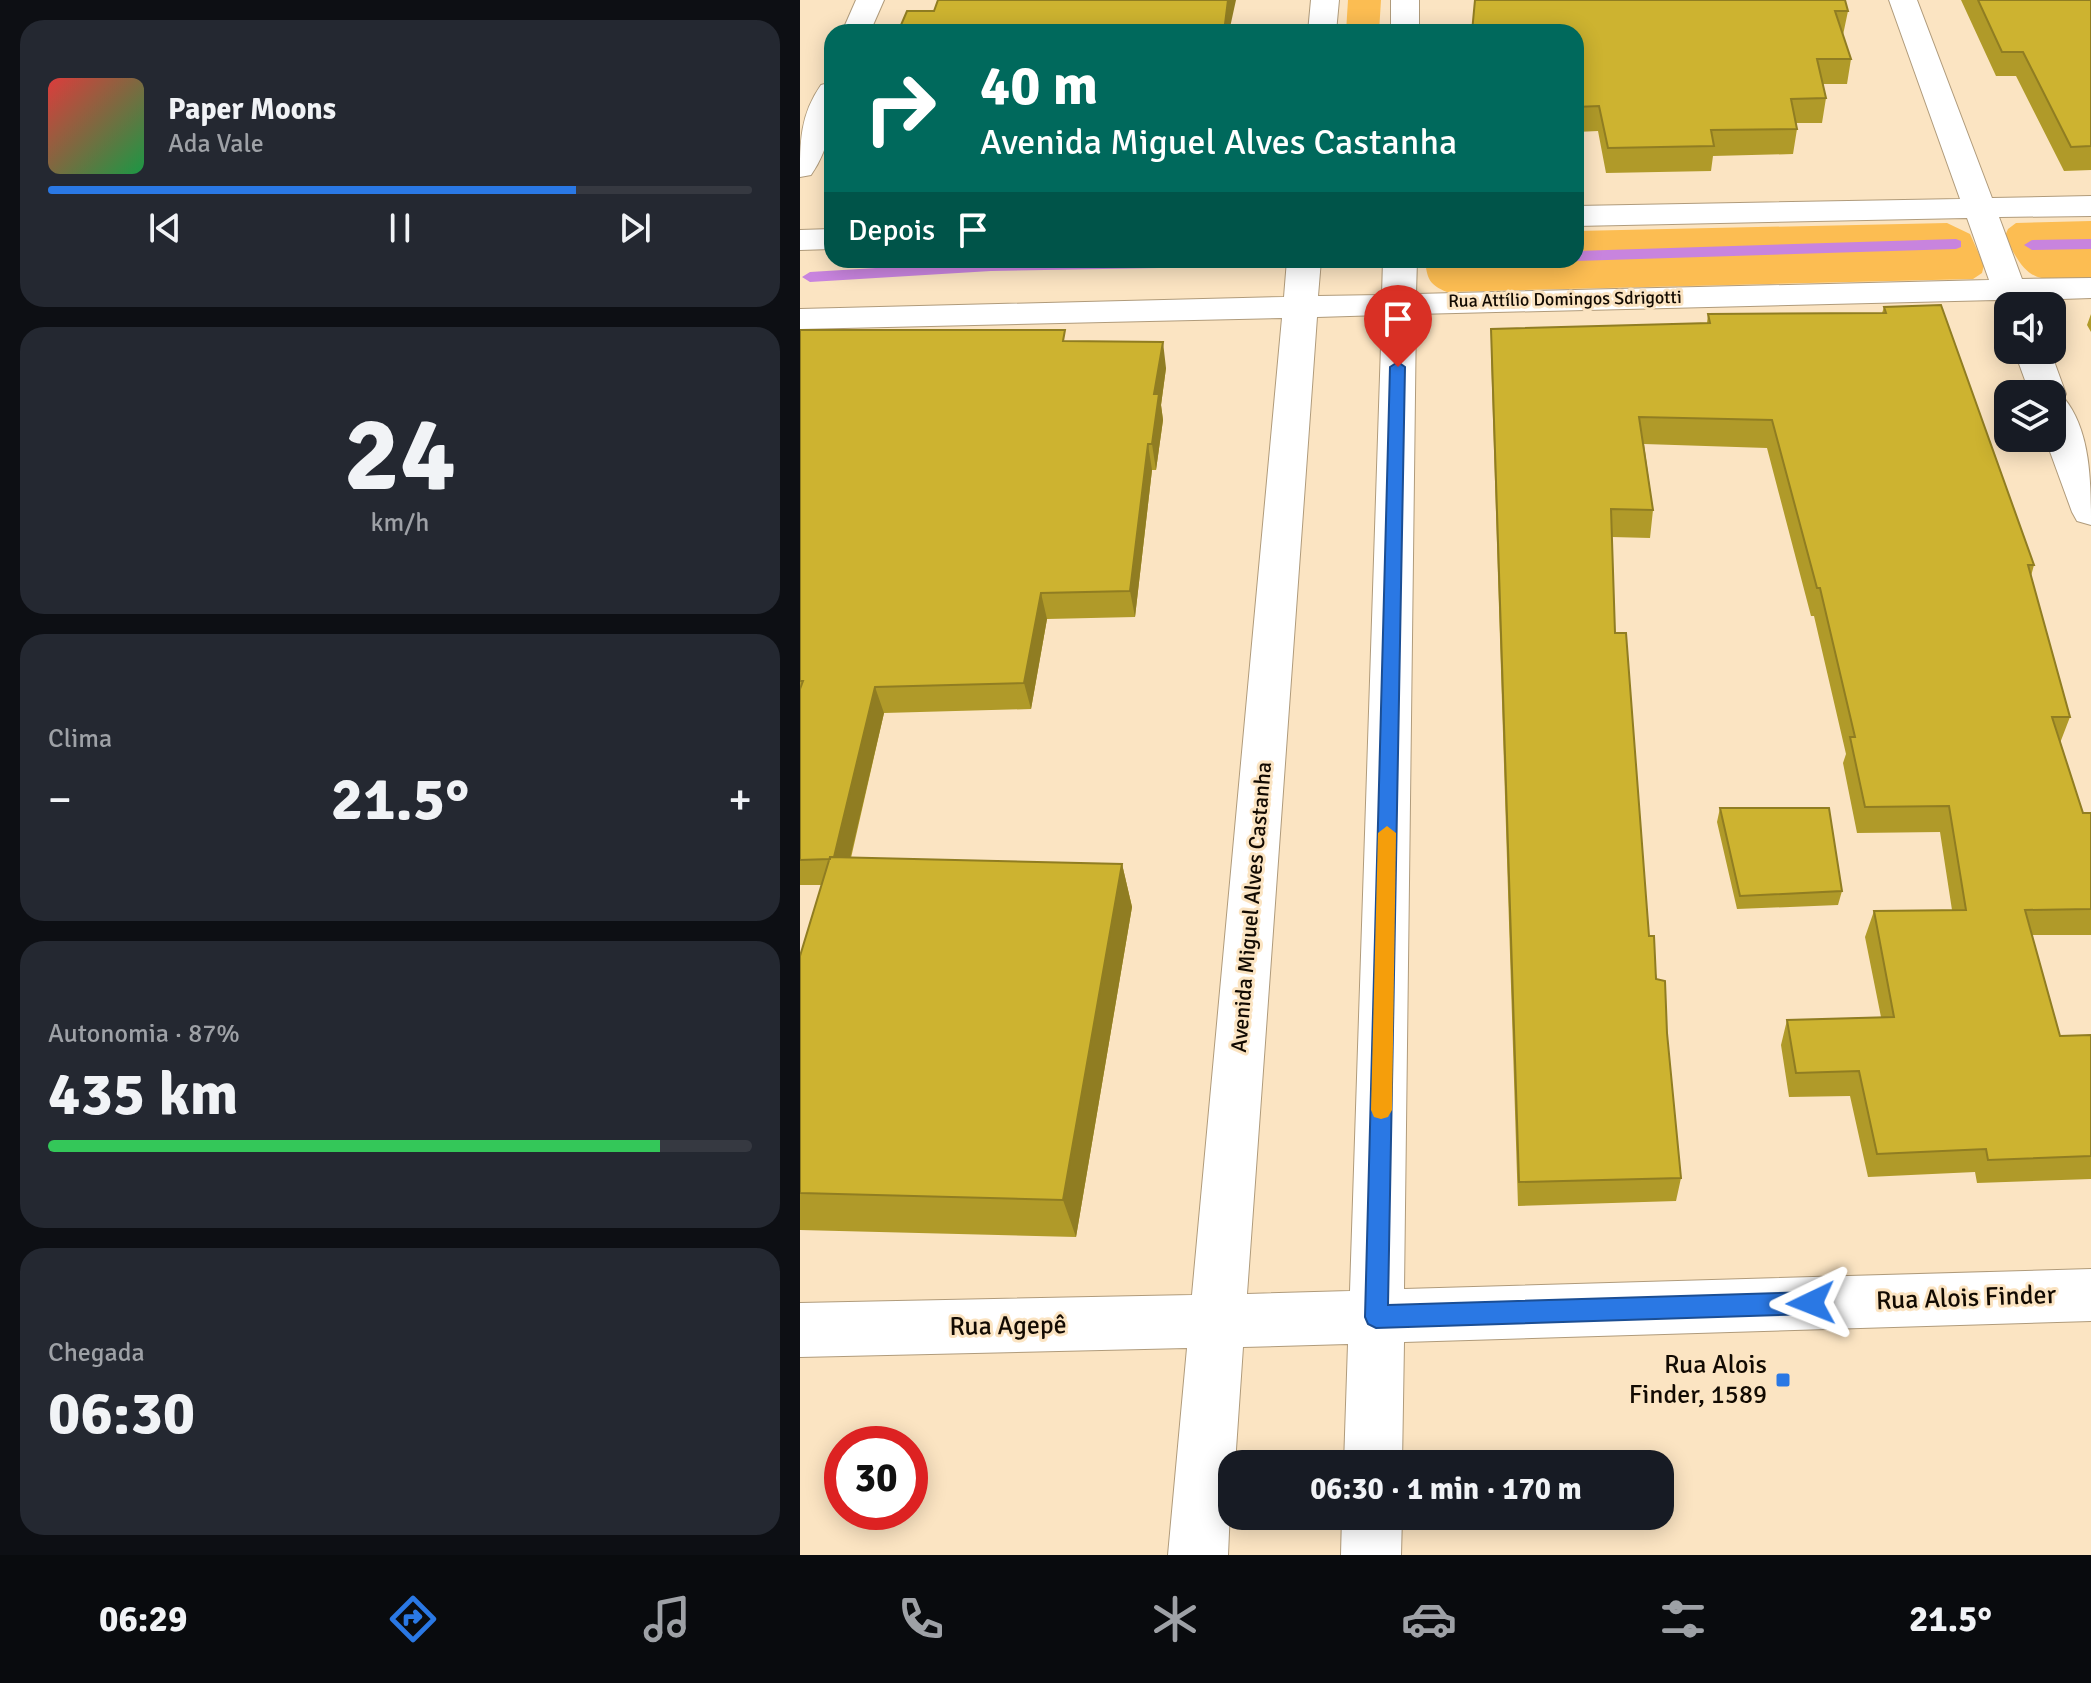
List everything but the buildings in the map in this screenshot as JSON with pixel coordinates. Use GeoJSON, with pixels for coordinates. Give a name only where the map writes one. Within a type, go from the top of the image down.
{"type":"FeatureCollection","features":[{"type":"Feature","properties":{"kind":"street"},"geometry":{"type":"LineString","coordinates":[[860,24],[870,0]]}},
{"type":"Feature","properties":{"kind":"street"},"geometry":{"type":"LineString","coordinates":[[1323,24],[1325,0]]}},
{"type":"Feature","properties":{"kind":"street"},"geometry":{"type":"LineString","coordinates":[[1405,0],[1405,24]]}},
{"type":"Feature","properties":{"kind":"street"},"geometry":{"type":"LineString","coordinates":[[1903,0],[2010,292]]}},
{"type":"Feature","properties":{"kind":"street"},"geometry":{"type":"LineString","coordinates":[[800,168],[824,110]]}},
{"type":"Feature","properties":{"kind":"street"},"geometry":{"type":"LineString","coordinates":[[1584,216],[2091,206]]}},
{"type":"Feature","properties":{"kind":"street"},"geometry":{"type":"LineString","coordinates":[[800,240],[824,239]]}},
{"type":"Feature","properties":{"kind":"street","name":"Avenida Miguel Alves Castanha"},"geometry":{"type":"LineString","coordinates":[[1198,1555],[1303,268]]}},
{"type":"Feature","properties":{"kind":"street"},"geometry":{"type":"LineString","coordinates":[[1373,1450],[1400,268]]}},
{"type":"Feature","properties":{"kind":"street","name":"Rua Attílio Domingos Sdrigotti"},"geometry":{"type":"LineString","coordinates":[[2059,292],[2091,288]]}},
{"type":"Feature","properties":{"kind":"street","name":"Rua Attílio Domingos Sdrigotti"},"geometry":{"type":"LineString","coordinates":[[800,319],[1399,303],[1994,298]]}},
{"type":"Feature","properties":{"kind":"street"},"geometry":{"type":"LineString","coordinates":[[2066,444],[2091,512]]}},
{"type":"Feature","properties":{"kind":"street","name":"Rua Alois Finder"},"geometry":{"type":"LineString","coordinates":[[1217,1321],[2091,1295]]}},
{"type":"Feature","properties":{"kind":"street","name":"Rua Agepê"},"geometry":{"type":"LineString","coordinates":[[800,1330],[1217,1321]]}},
{"type":"Feature","properties":{"kind":"street"},"geometry":{"type":"LineString","coordinates":[[1371,1555],[1372,1530]]}},
{"type":"Feature","properties":{"kind":"shaded area"},"geometry":{"type":"Polygon","coordinates":[[[1348,0],[1381,0],[1380,24],[1346,24],[1348,0]]]}},
{"type":"Feature","properties":{"kind":"shaded area"},"geometry":{"type":"Polygon","coordinates":[[[2091,221],[2091,278],[2038,277],[2022,265],[2005,236],[2016,223],[2091,221]]]}},
{"type":"Feature","properties":{"kind":"shaded area"},"geometry":{"type":"Polygon","coordinates":[[[1947,223],[1970,234],[1984,265],[1982,273],[1973,279],[1447,292],[1436,287],[1427,272],[1426,268],[1584,268],[1584,231],[1947,223]]]}},
{"type":"Feature","properties":{"kind":"waterway"},"geometry":{"type":"LineString","coordinates":[[1584,256],[1956,244]]}},
{"type":"Feature","properties":{"kind":"waterway"},"geometry":{"type":"LineString","coordinates":[[2032,245],[2091,244]]}},
{"type":"Feature","properties":{"kind":"waterway"},"geometry":{"type":"LineString","coordinates":[[810,277],[958,268]]}},
{"type":"Feature","properties":{"kind":"slow traffic"},"geometry":{"type":"LineString","coordinates":[[1381,1110],[1387,833]]}},
{"type":"Feature","properties":{"kind":"place","name":"Rua Alois Finder, 1589"},"geometry":{"type":"Point","coordinates":[1783,1380]}},
{"type":"Feature","properties":{"kind":"route"},"geometry":{"type":"LineString","coordinates":[[1398,367],[1376,1317],[1811,1303]]}}]}
